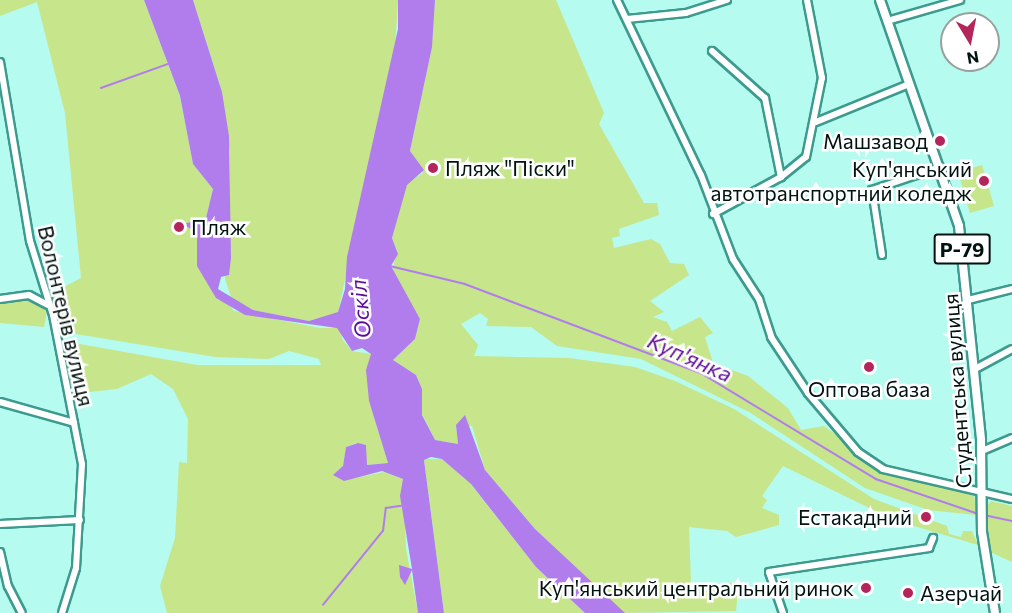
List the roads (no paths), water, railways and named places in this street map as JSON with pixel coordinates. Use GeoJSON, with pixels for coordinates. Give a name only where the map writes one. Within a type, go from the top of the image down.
{"type":"FeatureCollection","features":[{"type":"Feature","properties":{"kind":"main road","name":"Студентська вулиця"},"geometry":{"type":"LineString","coordinates":[[880,0],[959,226],[982,451],[982,514],[995,613]]}},
{"type":"Feature","properties":{"kind":"street"},"geometry":{"type":"LineString","coordinates":[[617,0],[701,175],[713,214],[759,299],[771,337],[808,393],[858,453],[896,474],[983,495],[1012,499]]}},
{"type":"Feature","properties":{"kind":"street"},"geometry":{"type":"LineString","coordinates":[[627,19],[686,13],[727,0]]}},
{"type":"Feature","properties":{"kind":"street"},"geometry":{"type":"LineString","coordinates":[[713,214],[781,177],[806,157],[816,122],[822,78],[807,0]]}},
{"type":"Feature","properties":{"kind":"street"},"geometry":{"type":"LineString","coordinates":[[887,21],[960,0]]}},
{"type":"Feature","properties":{"kind":"street"},"geometry":{"type":"LineString","coordinates":[[712,51],[765,98],[781,177]]}},
{"type":"Feature","properties":{"kind":"street","name":"Волонтерів вулиця"},"geometry":{"type":"LineString","coordinates":[[0,62],[30,241],[48,305],[82,464],[76,568],[62,613]]}},
{"type":"Feature","properties":{"kind":"street"},"geometry":{"type":"LineString","coordinates":[[816,122],[909,84]]}},
{"type":"Feature","properties":{"kind":"street"},"geometry":{"type":"LineString","coordinates":[[882,255],[872,190],[940,167]]}},
{"type":"Feature","properties":{"kind":"street"},"geometry":{"type":"LineString","coordinates":[[968,300],[1012,289]]}},
{"type":"Feature","properties":{"kind":"street"},"geometry":{"type":"LineString","coordinates":[[0,299],[29,295],[48,305]]}},
{"type":"Feature","properties":{"kind":"street"},"geometry":{"type":"LineString","coordinates":[[975,369],[1012,349]]}},
{"type":"Feature","properties":{"kind":"street"},"geometry":{"type":"LineString","coordinates":[[0,402],[74,423]]}},
{"type":"Feature","properties":{"kind":"street"},"geometry":{"type":"LineString","coordinates":[[982,451],[1012,438]]}},
{"type":"Feature","properties":{"kind":"street"},"geometry":{"type":"LineString","coordinates":[[0,524],[62,516],[80,520]]}},
{"type":"Feature","properties":{"kind":"street"},"geometry":{"type":"LineString","coordinates":[[783,613],[769,572],[929,548],[933,538]]}},
{"type":"Feature","properties":{"kind":"street"},"geometry":{"type":"LineString","coordinates":[[0,552],[22,613]]}},
{"type":"Feature","properties":{"kind":"water","name":"Оскіл"},"geometry":{"type":"Polygon","coordinates":[[[144,0],[193,0],[222,92],[229,136],[231,258],[229,275],[221,277],[218,289],[253,310],[309,321],[338,312],[345,289],[347,257],[398,29],[398,0],[435,0],[432,47],[410,151],[424,170],[407,185],[392,238],[398,254],[391,266],[420,319],[415,339],[393,360],[416,375],[422,389],[422,415],[435,440],[458,444],[456,425],[465,415],[485,470],[535,529],[625,613],[585,613],[536,567],[471,484],[442,459],[431,457],[424,460],[444,613],[418,613],[412,570],[405,585],[400,577],[399,565],[412,569],[400,496],[403,479],[382,471],[344,481],[333,475],[343,466],[346,447],[358,443],[366,445],[367,465],[388,463],[369,401],[366,370],[371,354],[362,348],[352,351],[337,328],[245,315],[216,298],[197,266],[197,233],[183,224],[206,218],[213,189],[193,164],[180,96],[144,0]]]}},
{"type":"Feature","properties":{"kind":"waterway"},"geometry":{"type":"LineString","coordinates":[[101,88],[168,64]]}},
{"type":"Feature","properties":{"kind":"waterway","name":"Куп'янка"},"geometry":{"type":"LineString","coordinates":[[390,266],[465,284],[701,373],[876,479],[979,514]]}},
{"type":"Feature","properties":{"kind":"waterway"},"geometry":{"type":"LineString","coordinates":[[323,605],[383,531],[386,508],[401,506]]}},
{"type":"Feature","properties":{"kind":"waterway","name":"Куп'янка"},"geometry":{"type":"LineString","coordinates":[[984,515],[1012,521]]}},
{"type":"Feature","properties":{"kind":"place","name":"Машзавод"},"geometry":{"type":"Point","coordinates":[940,141]}},
{"type":"Feature","properties":{"kind":"place","name":"Пляж \"Піски\""},"geometry":{"type":"Point","coordinates":[433,168]}},
{"type":"Feature","properties":{"kind":"place","name":"Куп'янський автотранспортний коледж"},"geometry":{"type":"Point","coordinates":[984,181]}},
{"type":"Feature","properties":{"kind":"place","name":"Пляж"},"geometry":{"type":"Point","coordinates":[179,227]}},
{"type":"Feature","properties":{"kind":"place","name":"Оптова база"},"geometry":{"type":"Point","coordinates":[869,367]}},
{"type":"Feature","properties":{"kind":"place","name":"Естакадний"},"geometry":{"type":"Point","coordinates":[926,517]}},
{"type":"Feature","properties":{"kind":"place","name":"Куп'янський центральний ринок"},"geometry":{"type":"Point","coordinates":[866,588]}},
{"type":"Feature","properties":{"kind":"place","name":"Азерчай"},"geometry":{"type":"Point","coordinates":[908,593]}}]}
